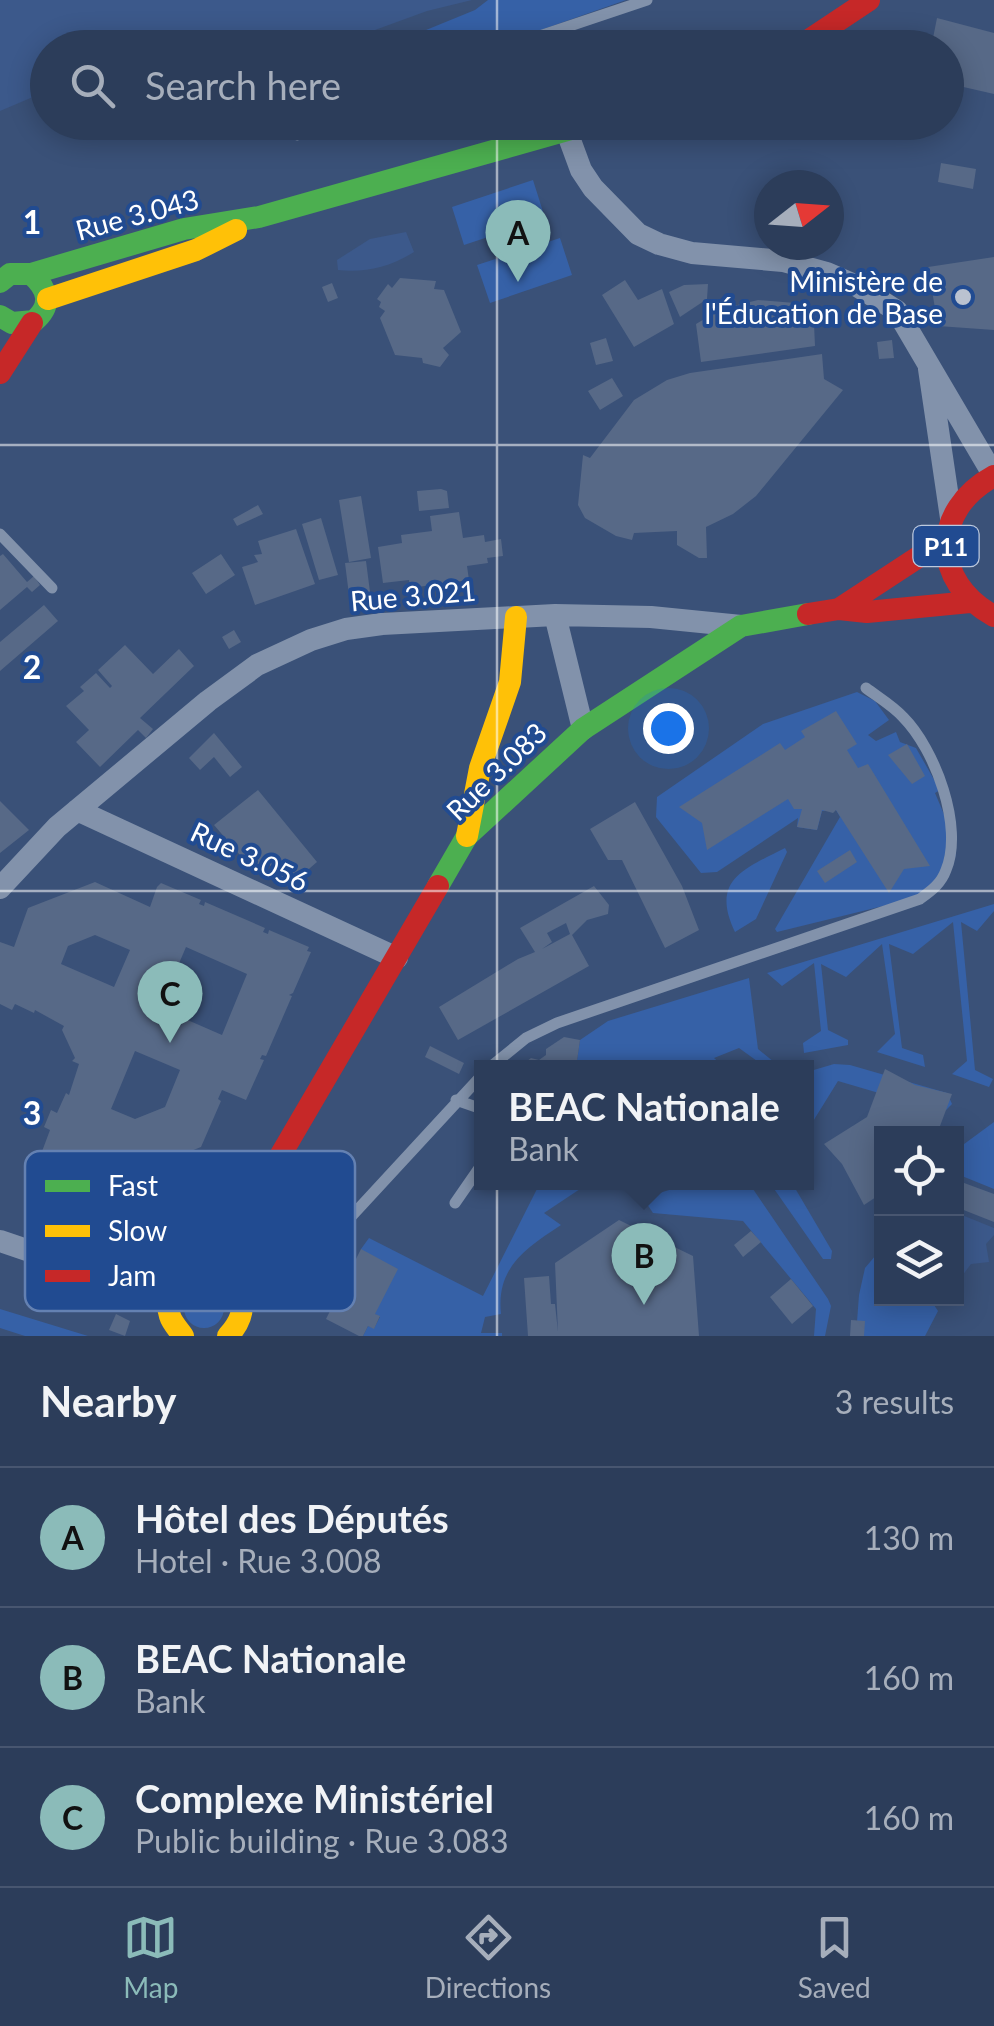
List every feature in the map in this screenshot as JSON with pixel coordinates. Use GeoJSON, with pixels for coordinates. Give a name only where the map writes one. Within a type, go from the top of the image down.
{"type":"FeatureCollection","features":[{"type":"Feature","properties":{"kind":"main road"},"geometry":{"type":"LineString","coordinates":[[824,30],[869,0]]}},
{"type":"Feature","properties":{"kind":"main road","name":"Rue 3.043"},"geometry":{"type":"LineString","coordinates":[[1,280],[184,228],[259,218],[538,140]]}},
{"type":"Feature","properties":{"kind":"main road","name":"Rue 3.043"},"geometry":{"type":"LineString","coordinates":[[48,299],[196,250],[259,218]]}},
{"type":"Feature","properties":{"kind":"main road"},"geometry":{"type":"LineString","coordinates":[[3,369],[46,309],[46,288],[31,274]]}},
{"type":"Feature","properties":{"kind":"main road"},"geometry":{"type":"LineString","coordinates":[[3,369],[2,318],[19,326],[32,324]]}},
{"type":"Feature","properties":{"kind":"main road","name":"P11"},"geometry":{"type":"LineString","coordinates":[[994,476],[970,490],[948,528],[946,562],[955,584],[970,602],[994,616]]}},
{"type":"Feature","properties":{"kind":"main road"},"geometry":{"type":"LineString","coordinates":[[839,610],[948,528]]}},
{"type":"Feature","properties":{"kind":"main road","name":"Rue 3.083"},"geometry":{"type":"LineString","coordinates":[[283,1151],[468,836],[583,729],[741,626],[839,610],[867,612],[970,602]]}},
{"type":"Feature","properties":{"kind":"main road"},"geometry":{"type":"LineString","coordinates":[[468,836],[480,768],[510,682],[516,617]]}},
{"type":"Feature","properties":{"kind":"main road"},"geometry":{"type":"LineString","coordinates":[[169,1311],[180,1335]]}},
{"type":"Feature","properties":{"kind":"main road"},"geometry":{"type":"LineString","coordinates":[[235,1327],[258,1336]]}},
{"type":"Feature","properties":{"kind":"street"},"geometry":{"type":"LineString","coordinates":[[570,140],[581,170],[593,188],[638,234],[658,244],[692,252],[783,261],[842,280],[897,311],[994,476]]}},
{"type":"Feature","properties":{"kind":"street"},"geometry":{"type":"LineString","coordinates":[[928,361],[948,528]]}},
{"type":"Feature","properties":{"kind":"street"},"geometry":{"type":"LineString","coordinates":[[556,615],[583,729]]}},
{"type":"Feature","properties":{"kind":"street","name":"Rue 3.021"},"geometry":{"type":"LineString","coordinates":[[0,888],[56,827],[245,674],[311,640],[382,624],[556,615],[651,617],[741,626]]}},
{"type":"Feature","properties":{"kind":"street","name":"Rue 3.056"},"geometry":{"type":"LineString","coordinates":[[77,810],[396,958]]}},
{"type":"Feature","properties":{"kind":"street"},"geometry":{"type":"LineString","coordinates":[[0,1240],[25,1249]]}},
{"type":"Feature","properties":{"kind":"lane"},"geometry":{"type":"LineString","coordinates":[[558,30],[648,0]]}},
{"type":"Feature","properties":{"kind":"lane"},"geometry":{"type":"LineString","coordinates":[[0,534],[52,588]]}},
{"type":"Feature","properties":{"kind":"lane"},"geometry":{"type":"LineString","coordinates":[[498,1060],[526,1038],[557,1023],[920,899],[936,888],[946,870],[954,838],[931,756],[904,717],[866,688]]}},
{"type":"Feature","properties":{"kind":"lane"},"geometry":{"type":"LineString","coordinates":[[355,1212],[474,1083]]}},
{"type":"Feature","properties":{"kind":"lane"},"geometry":{"type":"LineString","coordinates":[[456,1100],[474,1106]]}},
{"type":"Feature","properties":{"kind":"lane"},"geometry":{"type":"LineString","coordinates":[[455,1203],[474,1176]]}},
{"type":"Feature","properties":{"kind":"shaded area"},"geometry":{"type":"Polygon","coordinates":[[[0,0],[472,0],[375,30],[30,30],[30,98],[0,111],[0,0]]]}},
{"type":"Feature","properties":{"kind":"shaded area"},"geometry":{"type":"Polygon","coordinates":[[[488,0],[626,0],[540,30],[426,30],[475,10],[488,0]]]}},
{"type":"Feature","properties":{"kind":"shaded area"},"geometry":{"type":"Polygon","coordinates":[[[533,180],[545,218],[464,245],[452,207],[533,180]]]}},
{"type":"Feature","properties":{"kind":"shaded area"},"geometry":{"type":"Polygon","coordinates":[[[406,232],[414,252],[376,268],[338,270],[337,260],[370,239],[406,232]]]}},
{"type":"Feature","properties":{"kind":"shaded area"},"geometry":{"type":"Polygon","coordinates":[[[560,238],[572,275],[490,303],[477,265],[560,238]]]}},
{"type":"Feature","properties":{"kind":"shaded area"},"geometry":{"type":"Polygon","coordinates":[[[857,692],[875,701],[889,720],[868,735],[876,741],[896,732],[900,742],[916,748],[940,790],[935,793],[952,833],[956,855],[932,894],[777,932],[775,929],[840,817],[836,810],[822,811],[817,830],[797,827],[798,818],[717,872],[701,873],[656,817],[657,797],[763,724],[857,692]]]}},
{"type":"Feature","properties":{"kind":"shaded area"},"geometry":{"type":"Polygon","coordinates":[[[785,848],[787,852],[756,919],[735,932],[726,900],[729,888],[745,870],[785,848]]]}},
{"type":"Feature","properties":{"kind":"shaded area"},"geometry":{"type":"Polygon","coordinates":[[[994,904],[994,911],[977,931],[961,922],[975,1070],[993,1079],[989,1087],[952,1074],[967,1061],[953,922],[913,954],[889,944],[902,1048],[923,1055],[925,1067],[877,1052],[895,1034],[882,944],[846,977],[821,964],[828,1030],[848,1040],[848,1045],[804,1053],[803,1043],[821,1031],[814,963],[782,986],[767,973],[994,904]]]}},
{"type":"Feature","properties":{"kind":"shaded area"},"geometry":{"type":"Polygon","coordinates":[[[749,978],[758,1049],[772,1060],[756,1060],[739,1048],[716,1060],[577,1060],[580,1040],[608,1021],[749,978]]]}},
{"type":"Feature","properties":{"kind":"shaded area"},"geometry":{"type":"Polygon","coordinates":[[[834,1064],[850,1065],[947,1093],[952,1104],[940,1111],[838,1081],[814,1120],[814,1070],[834,1064]]]}},
{"type":"Feature","properties":{"kind":"shaded area"},"geometry":{"type":"Polygon","coordinates":[[[994,1122],[994,1189],[964,1177],[964,1144],[994,1122]]]}},
{"type":"Feature","properties":{"kind":"shaded area"},"geometry":{"type":"Polygon","coordinates":[[[536,1190],[578,1190],[544,1213],[561,1225],[525,1251],[509,1271],[503,1284],[501,1314],[485,1317],[481,1333],[502,1336],[363,1336],[380,1317],[375,1314],[361,1249],[369,1238],[483,1296],[536,1190]]]}},
{"type":"Feature","properties":{"kind":"shaded area"},"geometry":{"type":"Polygon","coordinates":[[[669,1190],[754,1190],[828,1299],[831,1306],[825,1336],[814,1336],[816,1309],[743,1221],[653,1213],[643,1198],[669,1190]]]}},
{"type":"Feature","properties":{"kind":"shaded area"},"geometry":{"type":"Polygon","coordinates":[[[775,1190],[796,1190],[832,1251],[831,1259],[823,1259],[775,1190]]]}},
{"type":"Feature","properties":{"kind":"shaded area"},"geometry":{"type":"Polygon","coordinates":[[[964,1216],[994,1228],[994,1235],[986,1244],[989,1262],[971,1264],[964,1273],[964,1216]]]}},
{"type":"Feature","properties":{"kind":"shaded area"},"geometry":{"type":"Polygon","coordinates":[[[874,1257],[874,1306],[935,1306],[938,1311],[925,1336],[864,1336],[857,1322],[865,1268],[874,1257]]]}},
{"type":"Feature","properties":{"kind":"shaded area"},"geometry":{"type":"Polygon","coordinates":[[[0,1309],[88,1336],[25,1336],[0,1328],[0,1309]]]}},
{"type":"Feature","properties":{"kind":"shaded area"},"geometry":{"type":"Polygon","coordinates":[[[184,1311],[224,1311],[212,1327],[196,1327],[184,1311]]]}},
{"type":"Feature","properties":{"kind":"building"},"geometry":{"type":"Polygon","coordinates":[[[937,18],[994,33],[994,94],[964,87],[964,30],[935,30],[937,18]]]}},
{"type":"Feature","properties":{"kind":"building"},"geometry":{"type":"Polygon","coordinates":[[[941,163],[976,169],[973,189],[938,182],[941,163]]]}},
{"type":"Feature","properties":{"kind":"building","name":"Ministère de l'Éducation de Base"},"geometry":{"type":"Polygon","coordinates":[[[994,257],[994,330],[938,326],[928,267],[994,257]]]}},
{"type":"Feature","properties":{"kind":"building"},"geometry":{"type":"Polygon","coordinates":[[[400,278],[436,281],[434,289],[444,290],[461,332],[443,348],[449,355],[440,367],[423,363],[422,358],[395,355],[380,318],[385,311],[377,299],[388,284],[392,288],[400,278]]]}},
{"type":"Feature","properties":{"kind":"building"},"geometry":{"type":"Polygon","coordinates":[[[625,280],[638,300],[662,289],[674,324],[634,347],[602,295],[625,280]]]}},
{"type":"Feature","properties":{"kind":"building"},"geometry":{"type":"Polygon","coordinates":[[[332,283],[338,298],[328,302],[322,287],[332,283]]]}},
{"type":"Feature","properties":{"kind":"building"},"geometry":{"type":"Polygon","coordinates":[[[708,284],[707,299],[680,317],[669,292],[684,285],[708,284]]]}},
{"type":"Feature","properties":{"kind":"building"},"geometry":{"type":"Polygon","coordinates":[[[758,300],[795,303],[822,311],[814,324],[815,346],[701,362],[696,324],[721,309],[758,300]]]}},
{"type":"Feature","properties":{"kind":"building"},"geometry":{"type":"Polygon","coordinates":[[[606,338],[613,361],[596,365],[590,343],[606,338]]]}},
{"type":"Feature","properties":{"kind":"building"},"geometry":{"type":"Polygon","coordinates":[[[892,340],[894,358],[879,359],[877,342],[892,340]]]}},
{"type":"Feature","properties":{"kind":"building"},"geometry":{"type":"Polygon","coordinates":[[[822,354],[824,379],[843,390],[756,496],[733,514],[706,527],[707,558],[699,558],[677,545],[677,531],[634,533],[632,540],[616,536],[585,518],[578,505],[583,455],[590,458],[634,400],[667,380],[690,373],[822,354]]]}},
{"type":"Feature","properties":{"kind":"building"},"geometry":{"type":"Polygon","coordinates":[[[612,378],[623,396],[600,410],[588,391],[612,378]]]}},
{"type":"Feature","properties":{"kind":"building"},"geometry":{"type":"Polygon","coordinates":[[[417,491],[447,491],[449,508],[419,511],[417,491]]]}},
{"type":"Feature","properties":{"kind":"building"},"geometry":{"type":"Polygon","coordinates":[[[361,496],[371,558],[349,562],[339,500],[361,496]]]}},
{"type":"Feature","properties":{"kind":"building"},"geometry":{"type":"Polygon","coordinates":[[[258,505],[263,514],[237,526],[233,519],[258,505]]]}},
{"type":"Feature","properties":{"kind":"building"},"geometry":{"type":"Polygon","coordinates":[[[459,512],[463,538],[484,535],[485,542],[501,539],[503,556],[467,566],[469,580],[410,588],[409,580],[383,583],[378,547],[402,543],[401,535],[432,531],[430,516],[459,512]]]}},
{"type":"Feature","properties":{"kind":"building"},"geometry":{"type":"Polygon","coordinates":[[[321,518],[338,575],[319,580],[302,524],[321,518]]]}},
{"type":"Feature","properties":{"kind":"building"},"geometry":{"type":"Polygon","coordinates":[[[296,529],[315,584],[255,605],[242,567],[258,562],[254,555],[262,554],[258,541],[296,529]]]}},
{"type":"Feature","properties":{"kind":"building"},"geometry":{"type":"Polygon","coordinates":[[[3,554],[27,582],[34,576],[40,585],[32,592],[27,587],[0,610],[0,556],[3,554]]]}},
{"type":"Feature","properties":{"kind":"building"},"geometry":{"type":"Polygon","coordinates":[[[221,554],[235,575],[206,594],[192,573],[221,554]]]}},
{"type":"Feature","properties":{"kind":"building"},"geometry":{"type":"Polygon","coordinates":[[[366,561],[370,592],[349,595],[345,563],[366,561]]]}},
{"type":"Feature","properties":{"kind":"building"},"geometry":{"type":"Polygon","coordinates":[[[44,605],[58,621],[0,671],[0,642],[44,605]]]}},
{"type":"Feature","properties":{"kind":"building"},"geometry":{"type":"Polygon","coordinates":[[[234,630],[241,642],[229,649],[222,637],[234,630]]]}},
{"type":"Feature","properties":{"kind":"building"},"geometry":{"type":"Polygon","coordinates":[[[125,645],[153,674],[179,649],[194,666],[140,718],[153,729],[146,738],[138,730],[100,767],[76,742],[89,730],[66,706],[84,691],[80,687],[96,673],[112,686],[98,670],[125,645]]]}},
{"type":"Feature","properties":{"kind":"building"},"geometry":{"type":"Polygon","coordinates":[[[836,711],[857,744],[847,750],[858,768],[868,764],[930,866],[904,869],[889,893],[836,810],[822,810],[817,830],[797,827],[802,809],[794,809],[788,799],[707,850],[702,823],[679,807],[780,743],[785,750],[805,737],[801,731],[836,711]]]}},
{"type":"Feature","properties":{"kind":"building"},"geometry":{"type":"Polygon","coordinates":[[[214,733],[242,767],[230,777],[214,757],[200,770],[189,758],[214,733]]]}},
{"type":"Feature","properties":{"kind":"building"},"geometry":{"type":"Polygon","coordinates":[[[907,744],[925,776],[912,784],[888,755],[907,744]]]}},
{"type":"Feature","properties":{"kind":"building"},"geometry":{"type":"Polygon","coordinates":[[[258,790],[317,862],[288,887],[265,859],[252,869],[214,825],[258,790]]]}},
{"type":"Feature","properties":{"kind":"building"},"geometry":{"type":"Polygon","coordinates":[[[0,801],[29,830],[0,853],[0,801]]]}},
{"type":"Feature","properties":{"kind":"building"},"geometry":{"type":"Polygon","coordinates":[[[635,802],[682,886],[699,930],[665,948],[622,860],[608,860],[590,829],[635,802]]]}},
{"type":"Feature","properties":{"kind":"building"},"geometry":{"type":"Polygon","coordinates":[[[850,850],[857,862],[825,883],[817,871],[850,850]]]}},
{"type":"Feature","properties":{"kind":"building"},"geometry":{"type":"Polygon","coordinates":[[[95,882],[150,907],[161,883],[201,900],[199,904],[204,906],[205,902],[265,928],[263,932],[268,934],[269,930],[309,947],[307,951],[311,952],[289,995],[292,996],[266,1056],[260,1059],[264,1060],[246,1100],[222,1090],[201,1147],[191,1151],[42,1151],[50,1130],[44,1127],[51,1110],[57,1113],[66,1093],[69,1095],[79,1064],[72,1061],[75,1058],[62,1030],[64,1026],[35,1010],[34,1013],[15,1004],[12,1010],[0,1004],[0,942],[14,947],[28,908],[95,882]],[[95,935],[68,946],[61,964],[114,987],[130,950],[95,935]],[[186,947],[160,1008],[222,1035],[247,974],[186,947]],[[135,1051],[111,1109],[135,1119],[165,1107],[180,1070],[135,1051]]]}},
{"type":"Feature","properties":{"kind":"building"},"geometry":{"type":"Polygon","coordinates":[[[594,886],[609,905],[608,914],[587,920],[572,935],[589,966],[458,1040],[439,1007],[535,952],[520,928],[594,886]],[[566,923],[547,933],[552,942],[542,949],[570,934],[566,923]]]}},
{"type":"Feature","properties":{"kind":"building"},"geometry":{"type":"Polygon","coordinates":[[[564,1037],[580,1040],[577,1060],[539,1060],[546,1055],[546,1049],[564,1037]]]}},
{"type":"Feature","properties":{"kind":"building"},"geometry":{"type":"Polygon","coordinates":[[[430,1046],[464,1063],[459,1074],[425,1057],[430,1046]]]}},
{"type":"Feature","properties":{"kind":"building"},"geometry":{"type":"Polygon","coordinates":[[[885,1069],[915,1085],[952,1094],[940,1126],[874,1126],[874,1198],[864,1205],[842,1164],[824,1144],[867,1117],[885,1069]]]}},
{"type":"Feature","properties":{"kind":"building"},"geometry":{"type":"Polygon","coordinates":[[[964,1183],[994,1194],[994,1222],[964,1210],[964,1183]]]}},
{"type":"Feature","properties":{"kind":"building"},"geometry":{"type":"Polygon","coordinates":[[[619,1220],[693,1256],[699,1336],[528,1336],[524,1278],[549,1276],[558,1332],[555,1263],[619,1220]]]}},
{"type":"Feature","properties":{"kind":"building"},"geometry":{"type":"Polygon","coordinates":[[[751,1231],[761,1242],[743,1257],[734,1245],[751,1231]]]}},
{"type":"Feature","properties":{"kind":"building"},"geometry":{"type":"Polygon","coordinates":[[[361,1249],[398,1269],[375,1314],[380,1316],[374,1329],[368,1326],[363,1336],[326,1319],[330,1311],[355,1311],[355,1261],[361,1249]]]}},
{"type":"Feature","properties":{"kind":"building"},"geometry":{"type":"Polygon","coordinates":[[[791,1279],[813,1306],[792,1324],[770,1297],[791,1279]]]}},
{"type":"Feature","properties":{"kind":"building"},"geometry":{"type":"Polygon","coordinates":[[[116,1314],[130,1321],[125,1336],[109,1330],[116,1314]]]}},
{"type":"Feature","properties":{"kind":"building"},"geometry":{"type":"Polygon","coordinates":[[[851,1320],[865,1321],[864,1336],[850,1336],[851,1320]]]}},
{"type":"Feature","properties":{"kind":"traffic: fast"},"geometry":{"type":"LineString","coordinates":[[31,274],[184,229],[259,217],[532,140]]}},
{"type":"Feature","properties":{"kind":"traffic: fast"},"geometry":{"type":"LineString","coordinates":[[0,282],[10,274],[31,274],[46,297],[44,309],[34,321],[12,323],[0,316]]}},
{"type":"Feature","properties":{"kind":"traffic: fast"},"geometry":{"type":"LineString","coordinates":[[438,886],[467,836],[583,729],[741,626],[808,614]]}},
{"type":"Feature","properties":{"kind":"traffic: slow"},"geometry":{"type":"LineString","coordinates":[[48,299],[196,250],[236,230]]}},
{"type":"Feature","properties":{"kind":"traffic: slow"},"geometry":{"type":"LineString","coordinates":[[467,836],[480,768],[510,682],[516,617]]}},
{"type":"Feature","properties":{"kind":"traffic: slow"},"geometry":{"type":"LineString","coordinates":[[169,1311],[183,1336]]}},
{"type":"Feature","properties":{"kind":"traffic: slow"},"geometry":{"type":"LineString","coordinates":[[228,1336],[241,1311]]}},
{"type":"Feature","properties":{"kind":"traffic: jam"},"geometry":{"type":"LineString","coordinates":[[824,30],[869,0]]}},
{"type":"Feature","properties":{"kind":"traffic: jam"},"geometry":{"type":"LineString","coordinates":[[0,373],[32,323]]}},
{"type":"Feature","properties":{"kind":"traffic: jam"},"geometry":{"type":"LineString","coordinates":[[994,476],[973,490],[959,507],[950,526],[947,546],[950,566],[959,585],[973,602],[994,616]]}},
{"type":"Feature","properties":{"kind":"traffic: jam"},"geometry":{"type":"LineString","coordinates":[[839,609],[946,539]]}},
{"type":"Feature","properties":{"kind":"traffic: jam"},"geometry":{"type":"LineString","coordinates":[[808,614],[970,602]]}},
{"type":"Feature","properties":{"kind":"traffic: jam"},"geometry":{"type":"LineString","coordinates":[[283,1151],[438,886]]}},
{"type":"Feature","properties":{"kind":"place","name":"Hôtel des Députés"},"geometry":{"type":"Point","coordinates":[518,282]}},
{"type":"Feature","properties":{"kind":"place","name":"Ministère de l'Éducation de Base"},"geometry":{"type":"Point","coordinates":[963,297]}},
{"type":"Feature","properties":{"kind":"place","name":"Complexe Ministériel"},"geometry":{"type":"Point","coordinates":[170,1043]}},
{"type":"Feature","properties":{"kind":"place","name":"BEAC Nationale"},"geometry":{"type":"Point","coordinates":[644,1305]}}]}
